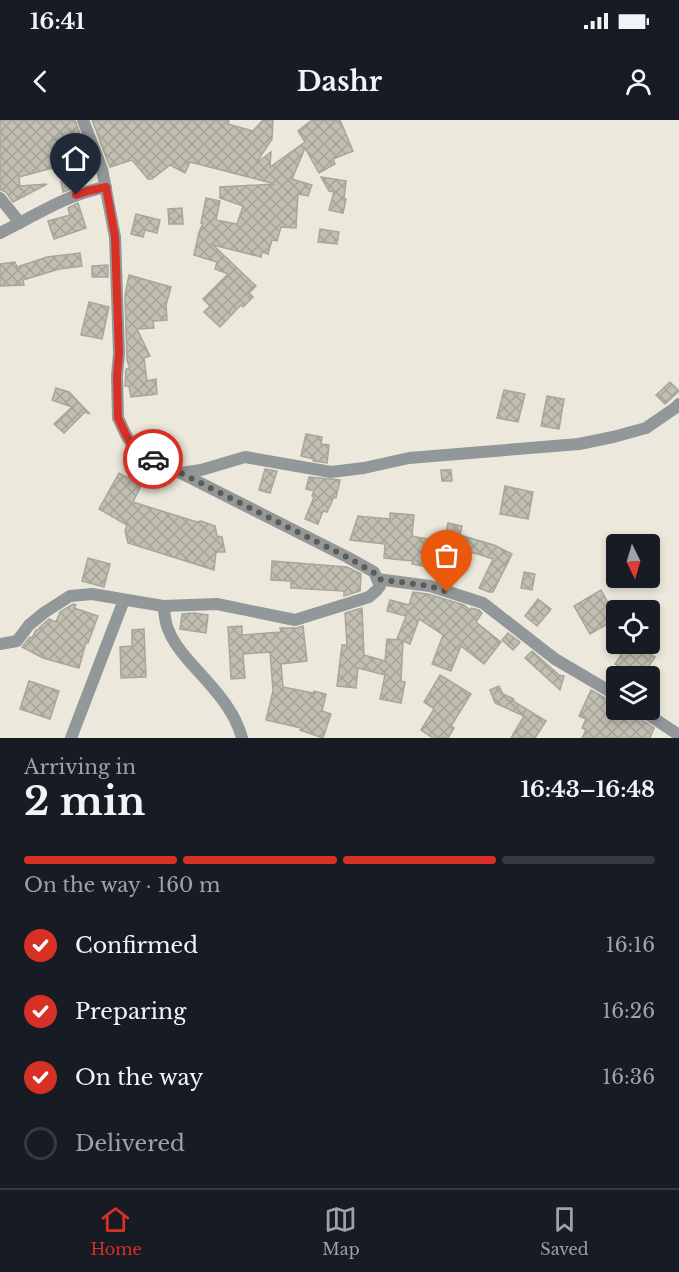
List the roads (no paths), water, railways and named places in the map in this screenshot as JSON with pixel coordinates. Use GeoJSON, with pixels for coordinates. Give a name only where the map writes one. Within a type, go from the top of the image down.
{"type":"FeatureCollection","features":[{"type":"Feature","properties":{"kind":"street"},"geometry":{"type":"LineString","coordinates":[[0,644],[17,642],[29,625],[70,596],[92,594],[163,606],[216,604],[295,620],[369,597],[380,586],[374,573],[347,557],[134,448],[118,418],[119,343],[115,237],[102,169],[83,120]]}},
{"type":"Feature","properties":{"kind":"street"},"geometry":{"type":"LineString","coordinates":[[0,233],[64,199],[106,187]]}},
{"type":"Feature","properties":{"kind":"street"},"geometry":{"type":"LineString","coordinates":[[0,198],[20,223]]}},
{"type":"Feature","properties":{"kind":"street"},"geometry":{"type":"LineString","coordinates":[[181,473],[201,470],[245,457],[331,472],[364,468],[409,458],[579,444],[646,428],[679,404]]}},
{"type":"Feature","properties":{"kind":"street"},"geometry":{"type":"LineString","coordinates":[[377,579],[430,586],[483,603],[555,659],[606,688]]}},
{"type":"Feature","properties":{"kind":"street"},"geometry":{"type":"LineString","coordinates":[[71,738],[124,600]]}},
{"type":"Feature","properties":{"kind":"street"},"geometry":{"type":"LineString","coordinates":[[163,606],[168,630],[175,642],[225,702],[242,738]]}},
{"type":"Feature","properties":{"kind":"street"},"geometry":{"type":"LineString","coordinates":[[656,720],[679,735]]}}]}
